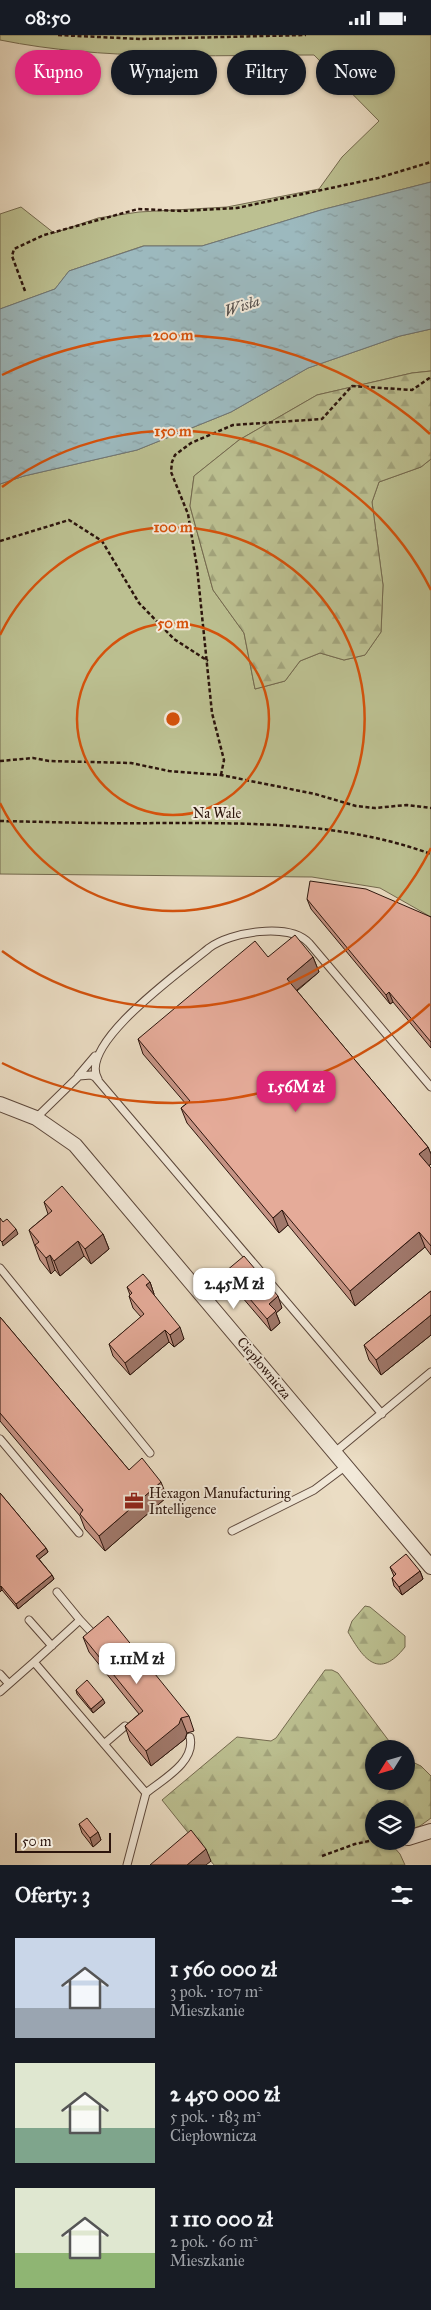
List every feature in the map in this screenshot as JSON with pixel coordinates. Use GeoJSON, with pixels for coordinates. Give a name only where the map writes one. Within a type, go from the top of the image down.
{"type":"FeatureCollection","features":[{"type":"Feature","properties":{"kind":"street","name":"Ciepłownicza"},"geometry":{"type":"LineString","coordinates":[[0,1104],[36,1118],[58,1131],[91,1162],[431,1567]]}},
{"type":"Feature","properties":{"kind":"street"},"geometry":{"type":"LineString","coordinates":[[415,1836],[431,1831]]}},
{"type":"Feature","properties":{"kind":"lane"},"geometry":{"type":"LineString","coordinates":[[36,1118],[76,1078],[116,1027],[214,944],[224,938],[246,933],[291,933],[305,938],[431,1087]]}},
{"type":"Feature","properties":{"kind":"lane"},"geometry":{"type":"LineString","coordinates":[[98,1052],[94,1070],[99,1081]]}},
{"type":"Feature","properties":{"kind":"lane"},"geometry":{"type":"LineString","coordinates":[[76,1078],[82,1075],[91,1075],[99,1081],[382,1413]]}},
{"type":"Feature","properties":{"kind":"lane"},"geometry":{"type":"LineString","coordinates":[[0,1268],[150,1453]]}},
{"type":"Feature","properties":{"kind":"lane"},"geometry":{"type":"LineString","coordinates":[[334,1452],[431,1372]]}},
{"type":"Feature","properties":{"kind":"lane"},"geometry":{"type":"LineString","coordinates":[[0,1439],[79,1533]]}},
{"type":"Feature","properties":{"kind":"lane"},"geometry":{"type":"LineString","coordinates":[[232,1531],[314,1490],[346,1466]]}},
{"type":"Feature","properties":{"kind":"lane"},"geometry":{"type":"LineString","coordinates":[[58,1591],[80,1620],[98,1638]]}},
{"type":"Feature","properties":{"kind":"lane"},"geometry":{"type":"LineString","coordinates":[[29,1620],[52,1646]]}},
{"type":"Feature","properties":{"kind":"lane"},"geometry":{"type":"LineString","coordinates":[[0,1692],[80,1620]]}},
{"type":"Feature","properties":{"kind":"lane"},"geometry":{"type":"LineString","coordinates":[[34,1662],[146,1793]]}},
{"type":"Feature","properties":{"kind":"lane"},"geometry":{"type":"LineString","coordinates":[[0,1674],[9,1684]]}},
{"type":"Feature","properties":{"kind":"lane"},"geometry":{"type":"LineString","coordinates":[[104,1744],[125,1726]]}},
{"type":"Feature","properties":{"kind":"lane"},"geometry":{"type":"LineString","coordinates":[[127,1865],[146,1793],[183,1762],[191,1750],[190,1737]]}},
{"type":"Feature","properties":{"kind":"path"},"geometry":{"type":"LineString","coordinates":[[58,35],[140,39],[306,35]]}},
{"type":"Feature","properties":{"kind":"path"},"geometry":{"type":"LineString","coordinates":[[25,291],[12,256],[14,249],[44,235],[138,209],[204,210],[244,207],[378,178],[431,162]]}},
{"type":"Feature","properties":{"kind":"path"},"geometry":{"type":"LineString","coordinates":[[221,775],[224,760],[212,713],[208,661],[199,602],[197,567],[188,514],[171,472],[176,455],[191,443],[233,425],[322,419],[352,386],[412,390],[431,377]]}},
{"type":"Feature","properties":{"kind":"path"},"geometry":{"type":"LineString","coordinates":[[0,541],[69,520],[102,541],[139,603],[174,639],[208,661]]}},
{"type":"Feature","properties":{"kind":"path"},"geometry":{"type":"LineString","coordinates":[[0,761],[33,758],[49,761],[132,763],[170,771],[221,775],[315,794],[356,806],[375,808],[408,805],[431,808]]}},
{"type":"Feature","properties":{"kind":"path","name":"Na Wale"},"geometry":{"type":"LineString","coordinates":[[0,821],[245,823],[315,827],[370,836],[431,854]]}},
{"type":"Feature","properties":{"kind":"path"},"geometry":{"type":"LineString","coordinates":[[322,1856],[365,1842]]}},
{"type":"Feature","properties":{"kind":"green space"},"geometry":{"type":"Polygon","coordinates":[[[0,35],[431,35],[431,182],[321,210],[202,246],[143,246],[69,271],[55,289],[0,309],[0,214],[21,207],[54,233],[98,218],[139,212],[227,207],[319,189],[342,157],[379,121],[353,95],[395,95],[395,50],[316,50],[316,57],[314,55],[306,55],[306,50],[227,50],[227,56],[217,56],[217,50],[111,50],[111,54],[101,53],[101,50],[68,50],[0,40],[0,35]]]}},
{"type":"Feature","properties":{"kind":"green space"},"geometry":{"type":"Polygon","coordinates":[[[431,329],[431,371],[412,373],[317,395],[239,440],[194,476],[190,506],[213,590],[244,633],[255,689],[285,681],[300,661],[320,653],[344,660],[365,655],[381,632],[383,585],[372,502],[379,482],[421,467],[431,459],[431,917],[380,888],[312,877],[0,874],[0,484],[24,476],[137,450],[231,412],[308,368],[400,336],[431,329]]]}},
{"type":"Feature","properties":{"kind":"green space"},"geometry":{"type":"Polygon","coordinates":[[[431,371],[431,459],[421,467],[379,482],[372,502],[383,585],[381,632],[365,655],[344,660],[320,653],[300,661],[285,681],[255,689],[244,633],[213,590],[190,506],[194,476],[239,440],[317,395],[412,373],[431,371]]]}},
{"type":"Feature","properties":{"kind":"green space"},"geometry":{"type":"Polygon","coordinates":[[[365,1606],[370,1607],[405,1636],[405,1647],[387,1663],[380,1664],[366,1658],[348,1632],[352,1621],[365,1606]]]}},
{"type":"Feature","properties":{"kind":"green space"},"geometry":{"type":"Polygon","coordinates":[[[325,1670],[332,1670],[338,1673],[388,1740],[365,1740],[365,1790],[415,1790],[415,1763],[421,1766],[431,1776],[431,1818],[420,1826],[415,1828],[415,1800],[365,1800],[365,1850],[396,1850],[405,1865],[214,1865],[162,1800],[237,1737],[271,1741],[276,1738],[325,1670]]]}},
{"type":"Feature","properties":{"kind":"water","name":"Wisła"},"geometry":{"type":"Polygon","coordinates":[[[431,182],[431,329],[400,336],[308,368],[231,412],[137,450],[24,476],[0,484],[0,309],[55,289],[69,271],[144,246],[202,246],[321,210],[431,182]]]}},
{"type":"Feature","properties":{"kind":"building"},"geometry":{"type":"Polygon","coordinates":[[[310,881],[366,889],[431,917],[431,1042],[389,992],[386,995],[307,899],[310,881]]]}},
{"type":"Feature","properties":{"kind":"building"},"geometry":{"type":"Polygon","coordinates":[[[295,935],[313,957],[287,979],[428,1147],[419,1154],[431,1168],[431,1246],[419,1232],[350,1291],[282,1210],[273,1218],[181,1108],[190,1101],[138,1039],[255,941],[268,957],[295,935]]]}},
{"type":"Feature","properties":{"kind":"building"},"geometry":{"type":"Polygon","coordinates":[[[62,1186],[103,1234],[85,1249],[78,1241],[54,1261],[50,1255],[46,1258],[35,1245],[39,1242],[29,1230],[52,1211],[44,1202],[62,1186]]]}},
{"type":"Feature","properties":{"kind":"building"},"geometry":{"type":"Polygon","coordinates":[[[0,1218],[3,1222],[7,1219],[16,1229],[2,1242],[0,1240],[0,1218]]]}},
{"type":"Feature","properties":{"kind":"building"},"geometry":{"type":"Polygon","coordinates":[[[244,1256],[278,1296],[269,1304],[276,1311],[267,1319],[226,1271],[244,1256]]]}},
{"type":"Feature","properties":{"kind":"building"},"geometry":{"type":"Polygon","coordinates":[[[143,1274],[150,1282],[146,1285],[180,1327],[170,1335],[165,1330],[125,1363],[109,1344],[144,1314],[129,1296],[132,1293],[127,1287],[143,1274]]]}},
{"type":"Feature","properties":{"kind":"building"},"geometry":{"type":"Polygon","coordinates":[[[431,1291],[431,1315],[376,1360],[364,1345],[431,1291]]]}},
{"type":"Feature","properties":{"kind":"building"},"geometry":{"type":"Polygon","coordinates":[[[0,1317],[129,1470],[142,1458],[161,1482],[99,1536],[80,1514],[83,1510],[0,1413],[0,1317]]]}},
{"type":"Feature","properties":{"kind":"building"},"geometry":{"type":"Polygon","coordinates":[[[0,1493],[46,1548],[36,1556],[52,1575],[16,1604],[0,1587],[0,1493]]]}},
{"type":"Feature","properties":{"kind":"building"},"geometry":{"type":"Polygon","coordinates":[[[406,1554],[420,1571],[399,1587],[392,1578],[396,1574],[390,1567],[406,1554]]]}},
{"type":"Feature","properties":{"kind":"building"},"geometry":{"type":"Polygon","coordinates":[[[108,1616],[189,1716],[181,1718],[179,1724],[146,1751],[125,1726],[143,1711],[83,1637],[108,1616]]]}},
{"type":"Feature","properties":{"kind":"building"},"geometry":{"type":"Polygon","coordinates":[[[87,1680],[103,1699],[91,1709],[76,1690],[87,1680]]]}},
{"type":"Feature","properties":{"kind":"building"},"geometry":{"type":"Polygon","coordinates":[[[87,1818],[98,1832],[90,1838],[79,1824],[87,1818]]]}},
{"type":"Feature","properties":{"kind":"building"},"geometry":{"type":"Polygon","coordinates":[[[191,1830],[206,1849],[187,1865],[150,1865],[191,1830]]]}},
{"type":"Feature","properties":{"kind":"place","name":"Hexagon Manufacturing Intelligence"},"geometry":{"type":"Point","coordinates":[134,1501]}}]}
